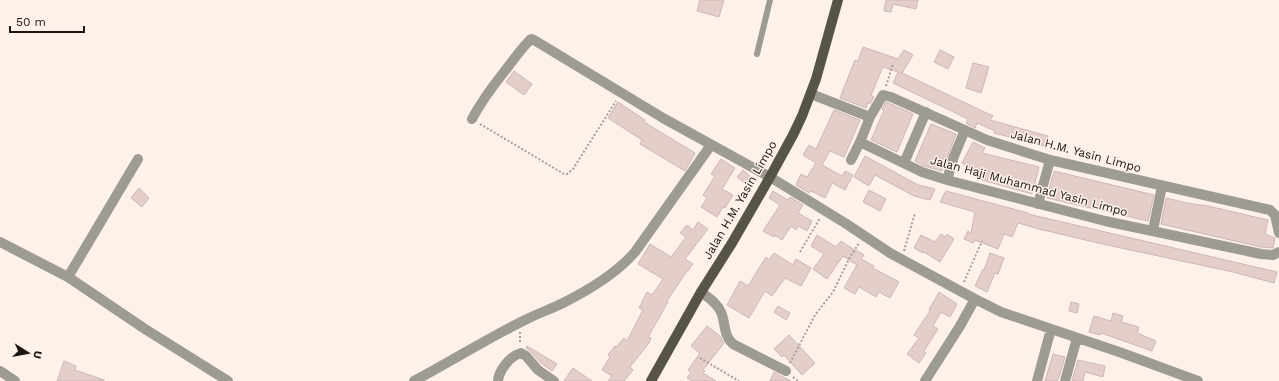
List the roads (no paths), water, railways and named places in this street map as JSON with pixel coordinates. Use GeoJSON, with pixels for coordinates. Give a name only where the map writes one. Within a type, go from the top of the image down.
{"type":"FeatureCollection","features":[{"type":"Feature","properties":{"kind":"main road","name":"Jalan H.M. Yasin Limpo"},"geometry":{"type":"LineString","coordinates":[[651,381],[793,135],[820,67],[838,0]]}},
{"type":"Feature","properties":{"kind":"street"},"geometry":{"type":"LineString","coordinates":[[472,119],[478,107],[491,89],[522,48],[531,39],[711,145],[770,177],[825,210],[890,253],[902,258],[975,299],[1001,312],[1198,381]]}},
{"type":"Feature","properties":{"kind":"street"},"geometry":{"type":"LineString","coordinates":[[810,94],[870,117],[851,160]]}},
{"type":"Feature","properties":{"kind":"street","name":"Jalan H.M. Yasin Limpo"},"geometry":{"type":"LineString","coordinates":[[870,117],[882,95],[904,102],[987,140],[1050,160],[1270,210],[1275,215],[1279,233]]}},
{"type":"Feature","properties":{"kind":"street"},"geometry":{"type":"LineString","coordinates":[[904,163],[926,112]]}},
{"type":"Feature","properties":{"kind":"street"},"geometry":{"type":"LineString","coordinates":[[948,180],[954,156],[965,130]]}},
{"type":"Feature","properties":{"kind":"street","name":"Jalan Haji Muhammad Yasin Limpo"},"geometry":{"type":"LineString","coordinates":[[860,142],[922,172],[1038,204],[1105,221],[1261,254],[1273,255],[1279,252]]}},
{"type":"Feature","properties":{"kind":"street"},"geometry":{"type":"LineString","coordinates":[[414,381],[527,319],[594,287],[628,260],[711,145]]}},
{"type":"Feature","properties":{"kind":"street"},"geometry":{"type":"LineString","coordinates":[[68,277],[138,159]]}},
{"type":"Feature","properties":{"kind":"street"},"geometry":{"type":"LineString","coordinates":[[1038,204],[1050,160]]}},
{"type":"Feature","properties":{"kind":"street"},"geometry":{"type":"LineString","coordinates":[[1153,230],[1162,186]]}},
{"type":"Feature","properties":{"kind":"street"},"geometry":{"type":"LineString","coordinates":[[0,242],[68,277],[145,329],[228,381]]}},
{"type":"Feature","properties":{"kind":"street"},"geometry":{"type":"LineString","coordinates":[[701,292],[714,302],[721,312],[725,333],[733,344],[786,371]]}},
{"type":"Feature","properties":{"kind":"street"},"geometry":{"type":"LineString","coordinates":[[925,381],[960,326],[975,299]]}},
{"type":"Feature","properties":{"kind":"street"},"geometry":{"type":"LineString","coordinates":[[1037,381],[1051,329]]}},
{"type":"Feature","properties":{"kind":"street"},"geometry":{"type":"LineString","coordinates":[[1065,381],[1077,338]]}},
{"type":"Feature","properties":{"kind":"street"},"geometry":{"type":"LineString","coordinates":[[498,381],[499,374],[511,358],[516,354],[521,353],[526,356],[538,370],[554,381]]}},
{"type":"Feature","properties":{"kind":"street"},"geometry":{"type":"LineString","coordinates":[[0,371],[15,381]]}},
{"type":"Feature","properties":{"kind":"lane"},"geometry":{"type":"LineString","coordinates":[[757,54],[770,0]]}}]}
